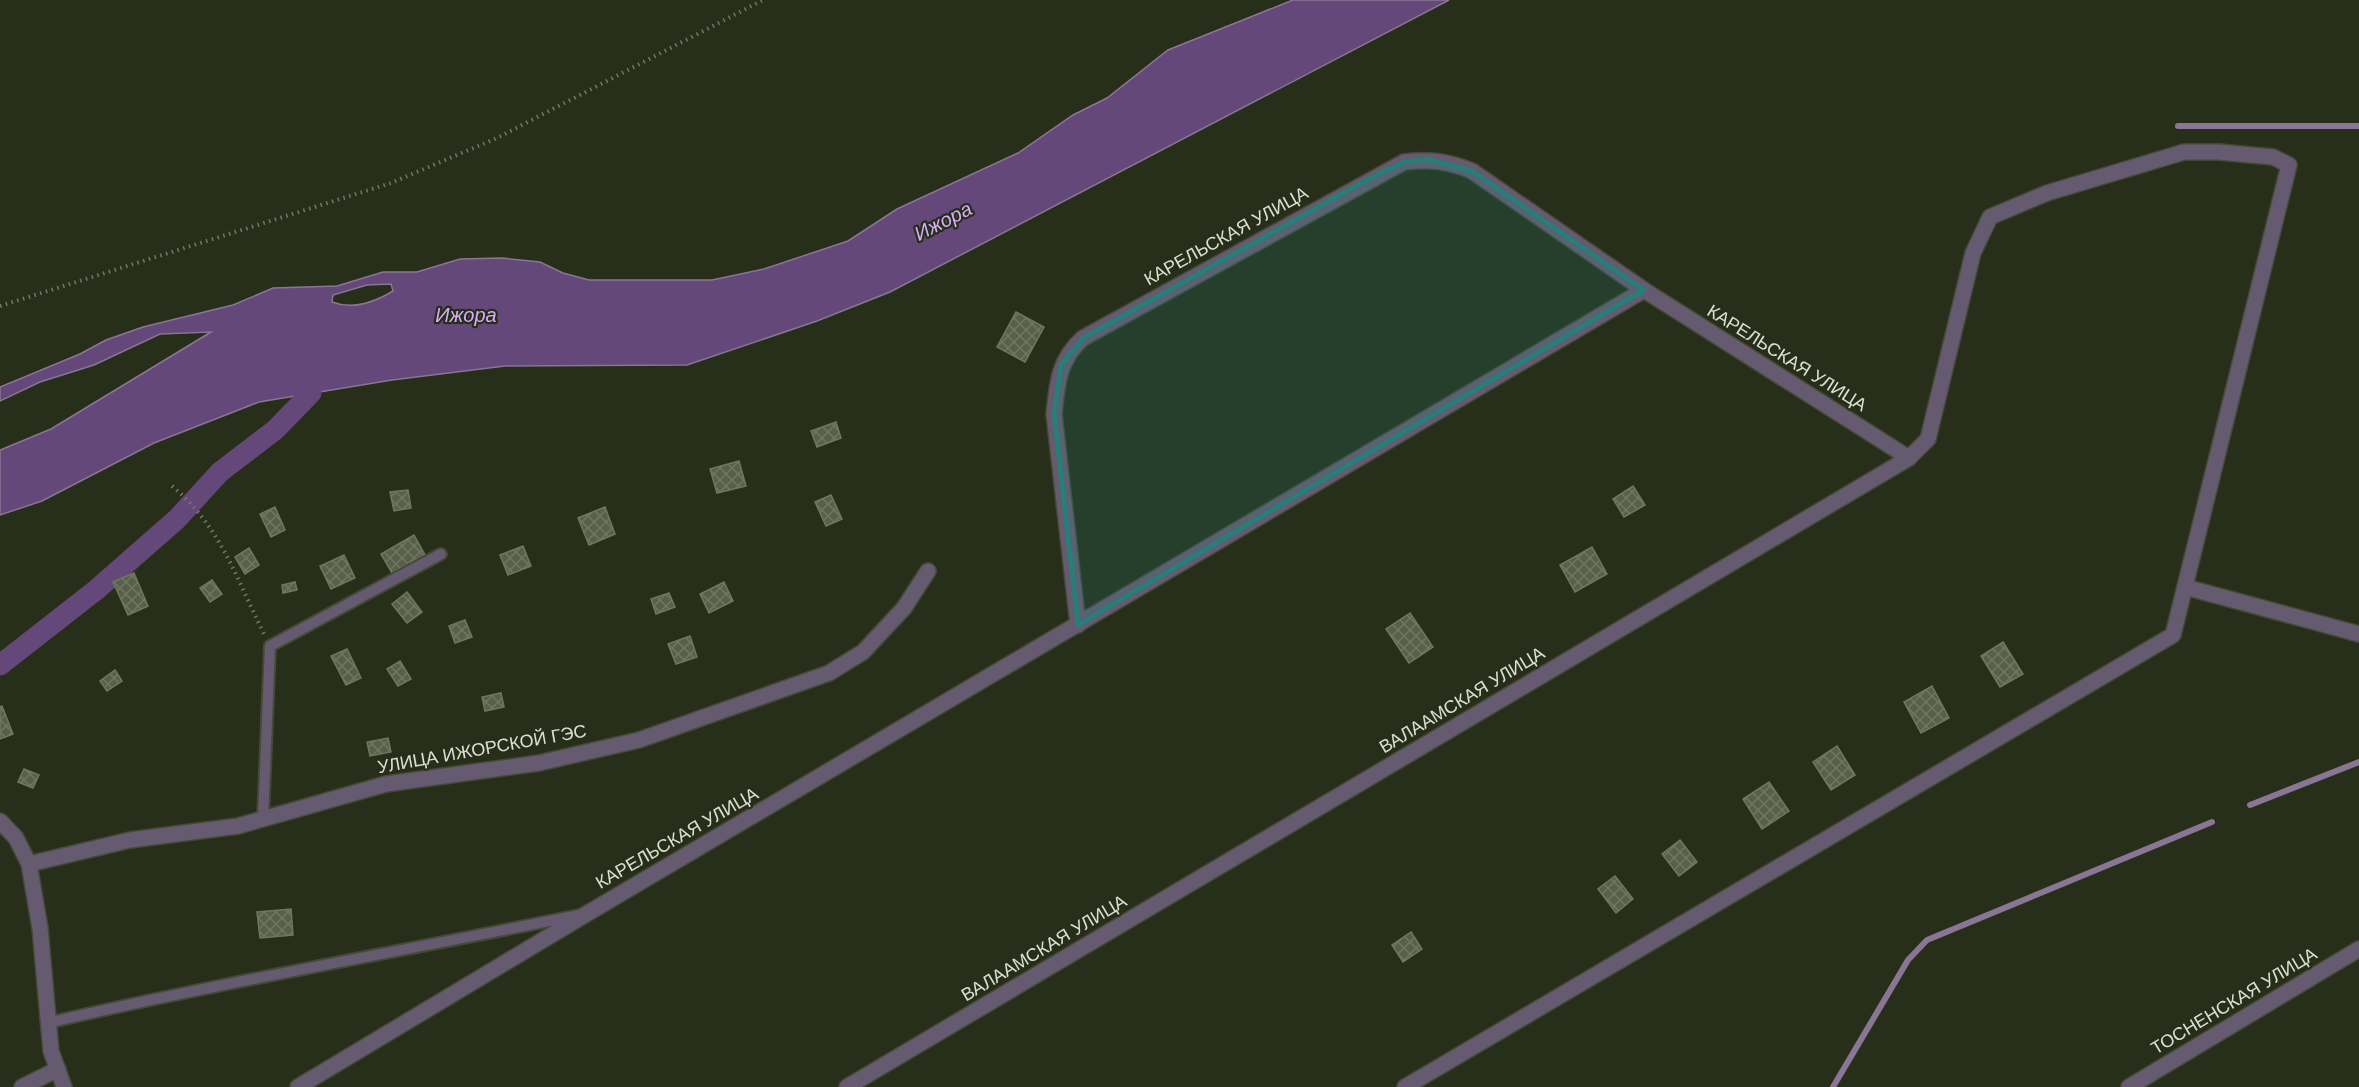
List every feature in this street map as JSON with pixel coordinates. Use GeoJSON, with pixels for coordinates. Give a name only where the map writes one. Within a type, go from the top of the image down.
{"type":"FeatureCollection","features":[{"type":"Feature","properties":{"kind":"street","name":"ВАЛААМСКАЯ УЛИЦА"},"geometry":{"type":"LineString","coordinates":[[847,1087],[1909,458],[1928,439],[1973,253],[1990,217],[2047,193],[2184,152],[2273,157],[2289,165],[2185,587]]}},
{"type":"Feature","properties":{"kind":"street","name":"КАРЕЛЬСКАЯ УЛИЦА"},"geometry":{"type":"LineString","coordinates":[[1078,625],[1054,414],[1056,384],[1061,365],[1070,349],[1083,338],[1368,179],[1404,162],[1428,159],[1450,162],[1472,171],[1644,290],[1909,458]]}},
{"type":"Feature","properties":{"kind":"street","name":"КАРЕЛЬСКАЯ УЛИЦА"},"geometry":{"type":"LineString","coordinates":[[298,1087],[588,913],[1644,290]]}},
{"type":"Feature","properties":{"kind":"street","name":"УЛИЦА ИЖОРСКОЙ ГЭС"},"geometry":{"type":"LineString","coordinates":[[29,864],[130,840],[238,826],[386,784],[539,763],[639,740],[829,673],[863,652],[904,608],[928,571]]}},
{"type":"Feature","properties":{"kind":"street"},"geometry":{"type":"LineString","coordinates":[[1405,1087],[2173,635],[2185,587],[2359,634]]}},
{"type":"Feature","properties":{"kind":"street"},"geometry":{"type":"LineString","coordinates":[[0,821],[16,838],[29,864],[40,928],[51,1051],[64,1087]]}},
{"type":"Feature","properties":{"kind":"street","name":"ТОСНЕНСКАЯ УЛИЦА"},"geometry":{"type":"LineString","coordinates":[[2129,1087],[2359,948]]}},
{"type":"Feature","properties":{"kind":"street"},"geometry":{"type":"LineString","coordinates":[[22,1087],[57,1069]]}},
{"type":"Feature","properties":{"kind":"lane"},"geometry":{"type":"LineString","coordinates":[[263,819],[270,646],[441,554]]}},
{"type":"Feature","properties":{"kind":"lane"},"geometry":{"type":"LineString","coordinates":[[47,1023],[236,981],[374,957],[588,913]]}},
{"type":"Feature","properties":{"kind":"path"},"geometry":{"type":"LineString","coordinates":[[0,306],[391,183],[497,138],[763,0]]}},
{"type":"Feature","properties":{"kind":"path"},"geometry":{"type":"LineString","coordinates":[[172,486],[192,503],[217,535],[270,646]]}},
{"type":"Feature","properties":{"kind":"highlighted area"},"geometry":{"type":"Polygon","coordinates":[[[1428,159],[1472,171],[1644,290],[1078,625],[1054,414],[1061,365],[1083,338],[1368,179],[1404,162],[1428,159]]]}},
{"type":"Feature","properties":{"kind":"water","name":"Ижора"},"geometry":{"type":"Polygon","coordinates":[[[1293,0],[1449,0],[890,292],[817,321],[687,365],[505,366],[392,380],[259,402],[154,443],[42,501],[0,515],[0,450],[51,429],[211,332],[160,334],[94,365],[40,382],[0,401],[0,387],[80,354],[106,340],[143,327],[233,305],[273,288],[337,286],[383,272],[417,272],[460,259],[502,258],[540,262],[563,273],[589,280],[712,280],[764,269],[848,241],[897,209],[1018,153],[1073,115],[1107,98],[1168,50],[1293,0]],[[391,284],[367,285],[333,295],[332,302],[348,305],[364,304],[393,291],[391,284]]]}},
{"type":"Feature","properties":{"kind":"building"},"geometry":{"type":"Polygon","coordinates":[[[1016,312],[1044,327],[1025,362],[997,347],[1016,312]]]}},
{"type":"Feature","properties":{"kind":"building"},"geometry":{"type":"Polygon","coordinates":[[[836,422],[841,438],[817,447],[811,431],[836,422]]]}},
{"type":"Feature","properties":{"kind":"building"},"geometry":{"type":"Polygon","coordinates":[[[739,461],[746,486],[717,493],[710,469],[739,461]]]}},
{"type":"Feature","properties":{"kind":"building"},"geometry":{"type":"Polygon","coordinates":[[[1633,486],[1645,505],[1624,517],[1613,499],[1633,486]]]}},
{"type":"Feature","properties":{"kind":"building"},"geometry":{"type":"Polygon","coordinates":[[[408,490],[411,508],[394,511],[390,492],[408,490]]]}},
{"type":"Feature","properties":{"kind":"building"},"geometry":{"type":"Polygon","coordinates":[[[831,495],[842,519],[826,526],[815,502],[831,495]]]}},
{"type":"Feature","properties":{"kind":"building"},"geometry":{"type":"Polygon","coordinates":[[[275,507],[285,530],[271,537],[260,514],[275,507]]]}},
{"type":"Feature","properties":{"kind":"building"},"geometry":{"type":"Polygon","coordinates":[[[605,507],[615,534],[589,545],[578,518],[605,507]]]}},
{"type":"Feature","properties":{"kind":"building"},"geometry":{"type":"Polygon","coordinates":[[[414,535],[425,555],[392,573],[381,554],[414,535]]]}},
{"type":"Feature","properties":{"kind":"building"},"geometry":{"type":"Polygon","coordinates":[[[523,546],[531,566],[508,575],[500,555],[523,546]]]}},
{"type":"Feature","properties":{"kind":"building"},"geometry":{"type":"Polygon","coordinates":[[[1592,547],[1607,574],[1575,592],[1560,565],[1592,547]]]}},
{"type":"Feature","properties":{"kind":"building"},"geometry":{"type":"Polygon","coordinates":[[[249,548],[259,565],[245,574],[235,557],[249,548]]]}},
{"type":"Feature","properties":{"kind":"building"},"geometry":{"type":"Polygon","coordinates":[[[344,555],[355,578],[331,589],[320,566],[344,555]]]}},
{"type":"Feature","properties":{"kind":"building"},"geometry":{"type":"Polygon","coordinates":[[[134,573],[148,606],[128,615],[113,582],[134,573]]]}},
{"type":"Feature","properties":{"kind":"building"},"geometry":{"type":"Polygon","coordinates":[[[212,580],[222,594],[210,602],[200,588],[212,580]]]}},
{"type":"Feature","properties":{"kind":"building"},"geometry":{"type":"Polygon","coordinates":[[[295,582],[297,590],[283,593],[282,585],[295,582]]]}},
{"type":"Feature","properties":{"kind":"building"},"geometry":{"type":"Polygon","coordinates":[[[724,582],[733,601],[709,613],[700,594],[724,582]]]}},
{"type":"Feature","properties":{"kind":"building"},"geometry":{"type":"Polygon","coordinates":[[[407,592],[422,612],[407,623],[392,604],[407,592]]]}},
{"type":"Feature","properties":{"kind":"building"},"geometry":{"type":"Polygon","coordinates":[[[669,593],[675,607],[656,614],[651,599],[669,593]]]}},
{"type":"Feature","properties":{"kind":"building"},"geometry":{"type":"Polygon","coordinates":[[[1410,613],[1433,647],[1409,663],[1386,629],[1410,613]]]}},
{"type":"Feature","properties":{"kind":"building"},"geometry":{"type":"Polygon","coordinates":[[[465,620],[472,637],[455,643],[449,626],[465,620]]]}},
{"type":"Feature","properties":{"kind":"building"},"geometry":{"type":"Polygon","coordinates":[[[690,636],[697,657],[676,664],[668,644],[690,636]]]}},
{"type":"Feature","properties":{"kind":"building"},"geometry":{"type":"Polygon","coordinates":[[[2003,642],[2023,674],[2000,687],[1981,656],[2003,642]]]}},
{"type":"Feature","properties":{"kind":"building"},"geometry":{"type":"Polygon","coordinates":[[[347,649],[361,678],[346,685],[331,656],[347,649]]]}},
{"type":"Feature","properties":{"kind":"building"},"geometry":{"type":"Polygon","coordinates":[[[400,661],[411,679],[398,686],[387,669],[400,661]]]}},
{"type":"Feature","properties":{"kind":"building"},"geometry":{"type":"Polygon","coordinates":[[[115,670],[122,681],[107,691],[100,681],[115,670]]]}},
{"type":"Feature","properties":{"kind":"building"},"geometry":{"type":"Polygon","coordinates":[[[1932,686],[1949,718],[1921,733],[1904,702],[1932,686]]]}},
{"type":"Feature","properties":{"kind":"building"},"geometry":{"type":"Polygon","coordinates":[[[501,693],[504,707],[485,711],[482,697],[501,693]]]}},
{"type":"Feature","properties":{"kind":"building"},"geometry":{"type":"Polygon","coordinates":[[[2,706],[13,734],[0,739],[0,707],[2,706]]]}},
{"type":"Feature","properties":{"kind":"building"},"geometry":{"type":"Polygon","coordinates":[[[388,738],[391,752],[370,756],[367,742],[388,738]]]}},
{"type":"Feature","properties":{"kind":"building"},"geometry":{"type":"Polygon","coordinates":[[[1837,746],[1855,775],[1831,790],[1813,762],[1837,746]]]}},
{"type":"Feature","properties":{"kind":"building"},"geometry":{"type":"Polygon","coordinates":[[[24,769],[39,775],[33,788],[18,782],[24,769]]]}},
{"type":"Feature","properties":{"kind":"building"},"geometry":{"type":"Polygon","coordinates":[[[1769,782],[1789,811],[1762,829],[1743,799],[1769,782]]]}},
{"type":"Feature","properties":{"kind":"building"},"geometry":{"type":"Polygon","coordinates":[[[1680,840],[1697,862],[1679,876],[1662,854],[1680,840]]]}},
{"type":"Feature","properties":{"kind":"building"},"geometry":{"type":"Polygon","coordinates":[[[1615,876],[1633,899],[1616,913],[1598,889],[1615,876]]]}},
{"type":"Feature","properties":{"kind":"building"},"geometry":{"type":"Polygon","coordinates":[[[291,909],[293,935],[260,938],[257,912],[291,909]]]}},
{"type":"Feature","properties":{"kind":"building"},"geometry":{"type":"Polygon","coordinates":[[[1411,932],[1422,949],[1403,962],[1392,945],[1411,932]]]}},
{"type":"Feature","properties":{"kind":"waterway"},"geometry":{"type":"LineString","coordinates":[[2178,126],[2359,126]]}},
{"type":"Feature","properties":{"kind":"waterway"},"geometry":{"type":"LineString","coordinates":[[0,665],[96,590],[177,519],[220,472],[275,430],[311,393]]}},
{"type":"Feature","properties":{"kind":"waterway"},"geometry":{"type":"LineString","coordinates":[[2250,805],[2359,762]]}},
{"type":"Feature","properties":{"kind":"waterway"},"geometry":{"type":"LineString","coordinates":[[1833,1087],[1908,960],[1927,940],[2212,822]]}}]}
